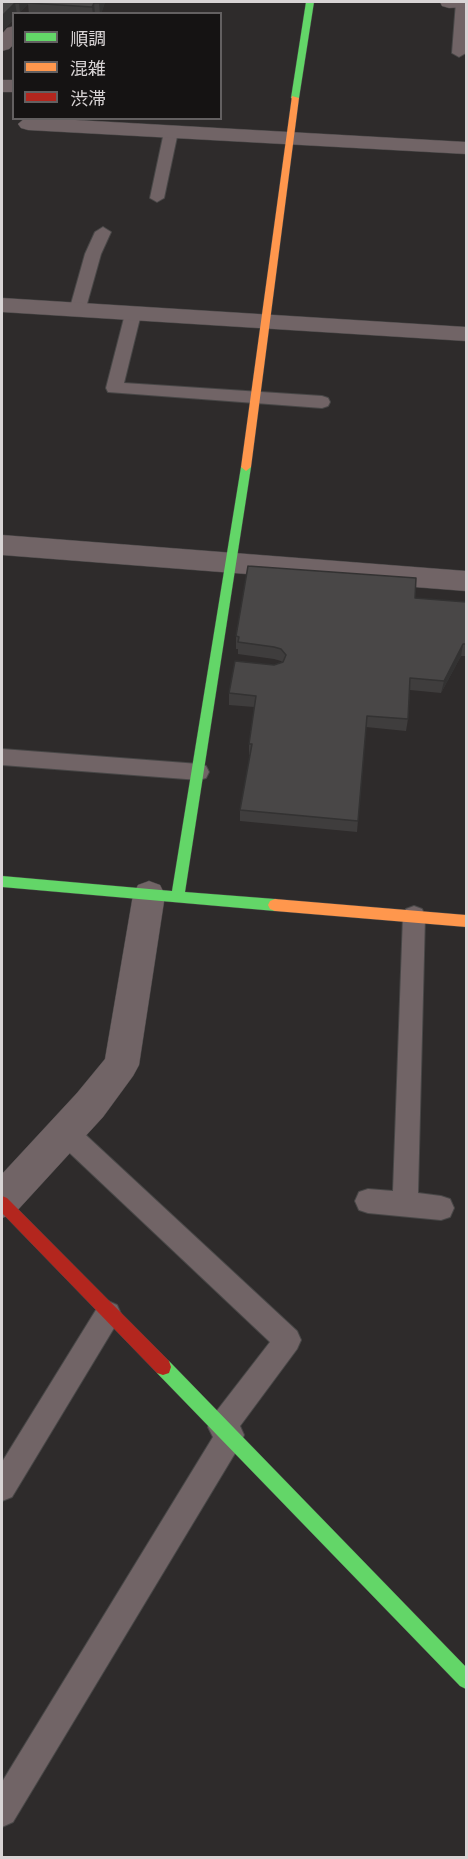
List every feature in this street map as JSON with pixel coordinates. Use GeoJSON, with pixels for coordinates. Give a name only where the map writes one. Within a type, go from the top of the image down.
{"type":"FeatureCollection","features":[{"type":"Feature","properties":{"kind":"street"},"geometry":{"type":"LineString","coordinates":[[310,2],[289,138],[256,397],[199,771],[163,896],[121,1065],[66,1132],[2,1202],[108,1314],[226,1431],[466,1680]]}},
{"type":"Feature","properties":{"kind":"street"},"geometry":{"type":"LineString","coordinates":[[449,2],[464,2]]}},
{"type":"Feature","properties":{"kind":"street"},"geometry":{"type":"LineString","coordinates":[[27,124],[124,124],[171,132],[466,148]]}},
{"type":"Feature","properties":{"kind":"street"},"geometry":{"type":"LineString","coordinates":[[2,305],[466,334]]}},
{"type":"Feature","properties":{"kind":"street"},"geometry":{"type":"LineString","coordinates":[[2,545],[466,581]]}},
{"type":"Feature","properties":{"kind":"street"},"geometry":{"type":"LineString","coordinates":[[2,882],[163,896],[203,897],[466,921]]}},
{"type":"Feature","properties":{"kind":"lane"},"geometry":{"type":"LineString","coordinates":[[459,54],[464,2]]}},
{"type":"Feature","properties":{"kind":"lane"},"geometry":{"type":"LineString","coordinates":[[157,198],[171,132]]}},
{"type":"Feature","properties":{"kind":"lane"},"geometry":{"type":"LineString","coordinates":[[77,311],[93,254],[103,232]]}},
{"type":"Feature","properties":{"kind":"lane"},"geometry":{"type":"LineString","coordinates":[[133,314],[114,388],[322,402]]}},
{"type":"Feature","properties":{"kind":"lane"},"geometry":{"type":"LineString","coordinates":[[216,661],[239,664]]}},
{"type":"Feature","properties":{"kind":"lane"},"geometry":{"type":"LineString","coordinates":[[2,757],[199,771]]}},
{"type":"Feature","properties":{"kind":"lane"},"geometry":{"type":"LineString","coordinates":[[405,1204],[414,916]]}},
{"type":"Feature","properties":{"kind":"lane"},"geometry":{"type":"LineString","coordinates":[[2,1811],[226,1431],[288,1340],[66,1132]]}},
{"type":"Feature","properties":{"kind":"lane"},"geometry":{"type":"LineString","coordinates":[[368,1201],[441,1208]]}},
{"type":"Feature","properties":{"kind":"lane"},"geometry":{"type":"LineString","coordinates":[[2,1487],[108,1314]]}},
{"type":"Feature","properties":{"kind":"building"},"geometry":{"type":"Polygon","coordinates":[[[2,2],[19,3],[15,3],[2,16],[2,2]]]}},
{"type":"Feature","properties":{"kind":"building"},"geometry":{"type":"Polygon","coordinates":[[[42,2],[99,3],[94,3],[92,7],[28,3],[42,2]]]}},
{"type":"Feature","properties":{"kind":"building"},"geometry":{"type":"Polygon","coordinates":[[[248,566],[416,578],[415,598],[466,602],[466,644],[463,644],[444,681],[410,678],[408,719],[367,716],[358,821],[240,810],[252,744],[249,744],[256,696],[229,693],[235,661],[274,665],[283,662],[286,655],[281,649],[274,647],[238,642],[239,637],[236,636],[248,566]]]}},
{"type":"Feature","properties":{"kind":"traffic: fast"},"geometry":{"type":"LineString","coordinates":[[295,98],[310,2]]}},
{"type":"Feature","properties":{"kind":"traffic: fast"},"geometry":{"type":"LineString","coordinates":[[178,897],[246,467]]}},
{"type":"Feature","properties":{"kind":"traffic: fast"},"geometry":{"type":"LineString","coordinates":[[2,882],[275,905]]}},
{"type":"Feature","properties":{"kind":"traffic: fast"},"geometry":{"type":"LineString","coordinates":[[163,1367],[466,1680]]}},
{"type":"Feature","properties":{"kind":"traffic: slow"},"geometry":{"type":"LineString","coordinates":[[246,467],[295,98]]}},
{"type":"Feature","properties":{"kind":"traffic: slow"},"geometry":{"type":"LineString","coordinates":[[275,905],[466,921]]}},
{"type":"Feature","properties":{"kind":"traffic: jam"},"geometry":{"type":"LineString","coordinates":[[2,1203],[163,1367]]}}]}
